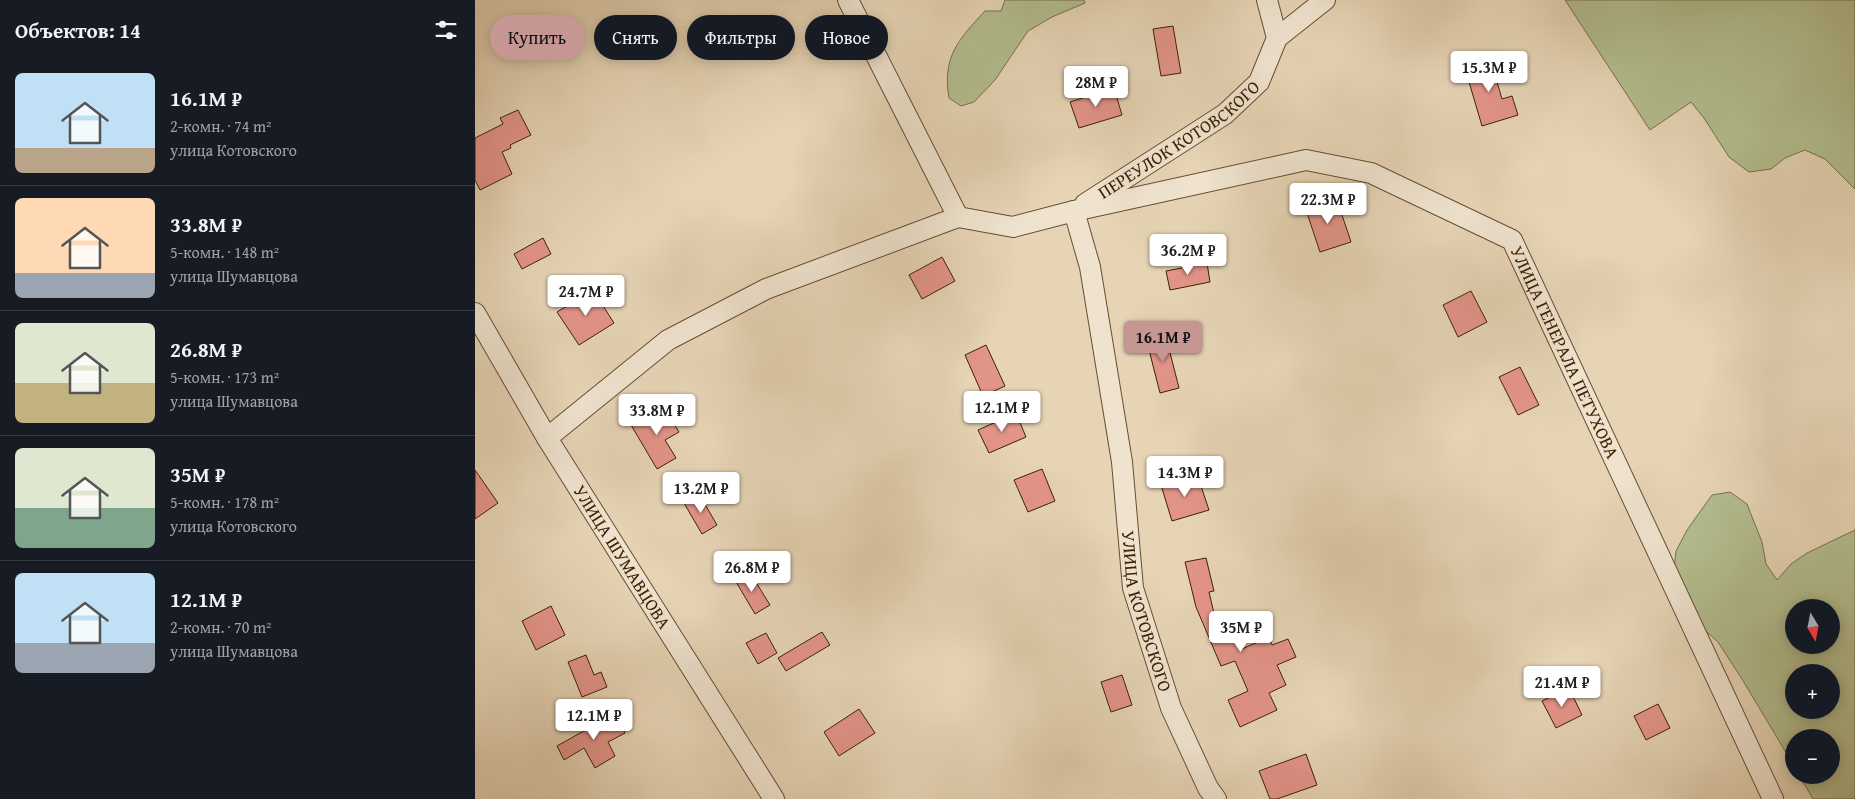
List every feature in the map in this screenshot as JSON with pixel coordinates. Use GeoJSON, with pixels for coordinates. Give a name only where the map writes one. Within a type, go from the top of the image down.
{"type":"FeatureCollection","features":[{"type":"Feature","properties":{"kind":"street"},"geometry":{"type":"LineString","coordinates":[[848,0],[958,217]]}},
{"type":"Feature","properties":{"kind":"street"},"geometry":{"type":"LineString","coordinates":[[1267,0],[1277,38],[1325,0]]}},
{"type":"Feature","properties":{"kind":"street","name":"ПЕРЕУЛОК КОТОВСКОГО"},"geometry":{"type":"LineString","coordinates":[[1074,210],[1225,114],[1259,82],[1277,38]]}},
{"type":"Feature","properties":{"kind":"street","name":"УЛИЦА ГЕНЕРАЛА ПЕТУХОВА"},"geometry":{"type":"LineString","coordinates":[[1074,210],[1306,160],[1371,172],[1512,240],[1773,799]]}},
{"type":"Feature","properties":{"kind":"street"},"geometry":{"type":"LineString","coordinates":[[547,438],[668,340],[766,289],[958,217],[1013,227],[1074,210]]}},
{"type":"Feature","properties":{"kind":"street","name":"УЛИЦА КОТОВСКОГО"},"geometry":{"type":"LineString","coordinates":[[1074,210],[1090,267],[1120,452],[1133,588],[1171,708],[1216,799]]}},
{"type":"Feature","properties":{"kind":"street","name":"УЛИЦА ШУМАВЦОВА"},"geometry":{"type":"LineString","coordinates":[[475,313],[547,438],[774,799]]}},
{"type":"Feature","properties":{"kind":"green space"},"geometry":{"type":"Polygon","coordinates":[[[1005,0],[1084,0],[1085,3],[1052,17],[1028,31],[995,80],[974,102],[961,106],[949,98],[947,84],[950,60],[954,50],[967,31],[985,11],[1001,11],[1005,0]]]}},
{"type":"Feature","properties":{"kind":"green space"},"geometry":{"type":"Polygon","coordinates":[[[1565,0],[1855,0],[1855,189],[1825,159],[1805,150],[1785,158],[1771,169],[1749,172],[1729,157],[1704,118],[1691,102],[1650,130],[1565,0]]]}},
{"type":"Feature","properties":{"kind":"green space"},"geometry":{"type":"Polygon","coordinates":[[[1730,492],[1747,504],[1762,542],[1766,564],[1777,580],[1791,564],[1807,553],[1855,530],[1855,799],[1813,799],[1804,784],[1840,784],[1840,729],[1785,729],[1785,751],[1718,642],[1688,615],[1674,570],[1676,551],[1687,530],[1712,495],[1730,492]]]}},
{"type":"Feature","properties":{"kind":"building"},"geometry":{"type":"Polygon","coordinates":[[[1173,26],[1181,73],[1161,76],[1153,29],[1173,26]]]}},
{"type":"Feature","properties":{"kind":"building"},"geometry":{"type":"Polygon","coordinates":[[[1490,58],[1502,99],[1512,96],[1518,115],[1482,126],[1464,65],[1490,58]]]}},
{"type":"Feature","properties":{"kind":"building"},"geometry":{"type":"Polygon","coordinates":[[[1114,88],[1122,115],[1079,128],[1070,102],[1114,88]]]}},
{"type":"Feature","properties":{"kind":"building"},"geometry":{"type":"Polygon","coordinates":[[[518,110],[531,135],[510,145],[511,148],[502,152],[512,174],[480,190],[475,180],[475,138],[503,124],[500,118],[518,110]]]}},
{"type":"Feature","properties":{"kind":"building"},"geometry":{"type":"Polygon","coordinates":[[[1336,197],[1351,242],[1320,252],[1305,207],[1336,197]]]}},
{"type":"Feature","properties":{"kind":"building"},"geometry":{"type":"Polygon","coordinates":[[[543,238],[551,254],[522,269],[514,254],[543,238]]]}},
{"type":"Feature","properties":{"kind":"building"},"geometry":{"type":"Polygon","coordinates":[[[942,257],[955,281],[922,299],[909,275],[942,257]]]}},
{"type":"Feature","properties":{"kind":"building"},"geometry":{"type":"Polygon","coordinates":[[[1207,263],[1210,282],[1170,290],[1166,271],[1207,263]]]}},
{"type":"Feature","properties":{"kind":"building"},"geometry":{"type":"Polygon","coordinates":[[[593,290],[614,323],[579,345],[557,312],[593,290]]]}},
{"type":"Feature","properties":{"kind":"building"},"geometry":{"type":"Polygon","coordinates":[[[1471,291],[1487,322],[1458,337],[1443,305],[1471,291]]]}},
{"type":"Feature","properties":{"kind":"building"},"geometry":{"type":"Polygon","coordinates":[[[1165,333],[1179,388],[1160,393],[1146,338],[1165,333]]]}},
{"type":"Feature","properties":{"kind":"building"},"geometry":{"type":"Polygon","coordinates":[[[986,345],[1005,386],[983,396],[965,355],[986,345]]]}},
{"type":"Feature","properties":{"kind":"building"},"geometry":{"type":"Polygon","coordinates":[[[1520,367],[1539,405],[1518,415],[1499,377],[1520,367]]]}},
{"type":"Feature","properties":{"kind":"building"},"geometry":{"type":"Polygon","coordinates":[[[663,406],[679,432],[665,440],[676,458],[657,469],[631,425],[663,406]]]}},
{"type":"Feature","properties":{"kind":"building"},"geometry":{"type":"Polygon","coordinates":[[[1016,413],[1026,437],[989,453],[978,430],[1016,413]]]}},
{"type":"Feature","properties":{"kind":"building"},"geometry":{"type":"Polygon","coordinates":[[[1042,469],[1055,501],[1028,512],[1014,480],[1042,469]]]}},
{"type":"Feature","properties":{"kind":"building"},"geometry":{"type":"Polygon","coordinates":[[[475,470],[498,503],[475,519],[475,470]]]}},
{"type":"Feature","properties":{"kind":"building"},"geometry":{"type":"Polygon","coordinates":[[[1197,474],[1209,510],[1172,521],[1161,485],[1197,474]]]}},
{"type":"Feature","properties":{"kind":"building"},"geometry":{"type":"Polygon","coordinates":[[[699,494],[717,525],[702,534],[684,503],[699,494]]]}},
{"type":"Feature","properties":{"kind":"building"},"geometry":{"type":"Polygon","coordinates":[[[1206,558],[1214,591],[1209,592],[1218,630],[1232,625],[1242,649],[1269,637],[1272,645],[1288,639],[1296,657],[1277,665],[1286,685],[1269,693],[1277,710],[1240,727],[1228,700],[1248,691],[1235,661],[1221,666],[1196,607],[1185,562],[1206,558]]]}},
{"type":"Feature","properties":{"kind":"building"},"geometry":{"type":"Polygon","coordinates":[[[749,571],[770,605],[755,614],[735,580],[749,571]]]}},
{"type":"Feature","properties":{"kind":"building"},"geometry":{"type":"Polygon","coordinates":[[[551,606],[565,635],[536,650],[522,621],[551,606]]]}},
{"type":"Feature","properties":{"kind":"building"},"geometry":{"type":"Polygon","coordinates":[[[822,632],[830,645],[786,671],[778,658],[822,632]]]}},
{"type":"Feature","properties":{"kind":"building"},"geometry":{"type":"Polygon","coordinates":[[[766,633],[777,653],[758,664],[746,643],[766,633]]]}},
{"type":"Feature","properties":{"kind":"building"},"geometry":{"type":"Polygon","coordinates":[[[586,655],[594,675],[601,672],[607,687],[582,697],[568,662],[586,655]]]}},
{"type":"Feature","properties":{"kind":"building"},"geometry":{"type":"Polygon","coordinates":[[[1122,675],[1132,705],[1111,712],[1101,682],[1122,675]]]}},
{"type":"Feature","properties":{"kind":"building"},"geometry":{"type":"Polygon","coordinates":[[[1569,688],[1582,715],[1556,728],[1542,701],[1569,688]]]}},
{"type":"Feature","properties":{"kind":"building"},"geometry":{"type":"Polygon","coordinates":[[[1658,704],[1670,728],[1646,740],[1634,716],[1658,704]]]}},
{"type":"Feature","properties":{"kind":"building"},"geometry":{"type":"Polygon","coordinates":[[[859,709],[875,733],[839,756],[824,732],[859,709]]]}},
{"type":"Feature","properties":{"kind":"building"},"geometry":{"type":"Polygon","coordinates":[[[614,714],[625,733],[608,742],[615,756],[595,768],[584,748],[564,760],[557,746],[614,714]]]}},
{"type":"Feature","properties":{"kind":"building"},"geometry":{"type":"Polygon","coordinates":[[[1306,754],[1317,785],[1277,799],[1270,799],[1259,771],[1306,754]]]}}]}
